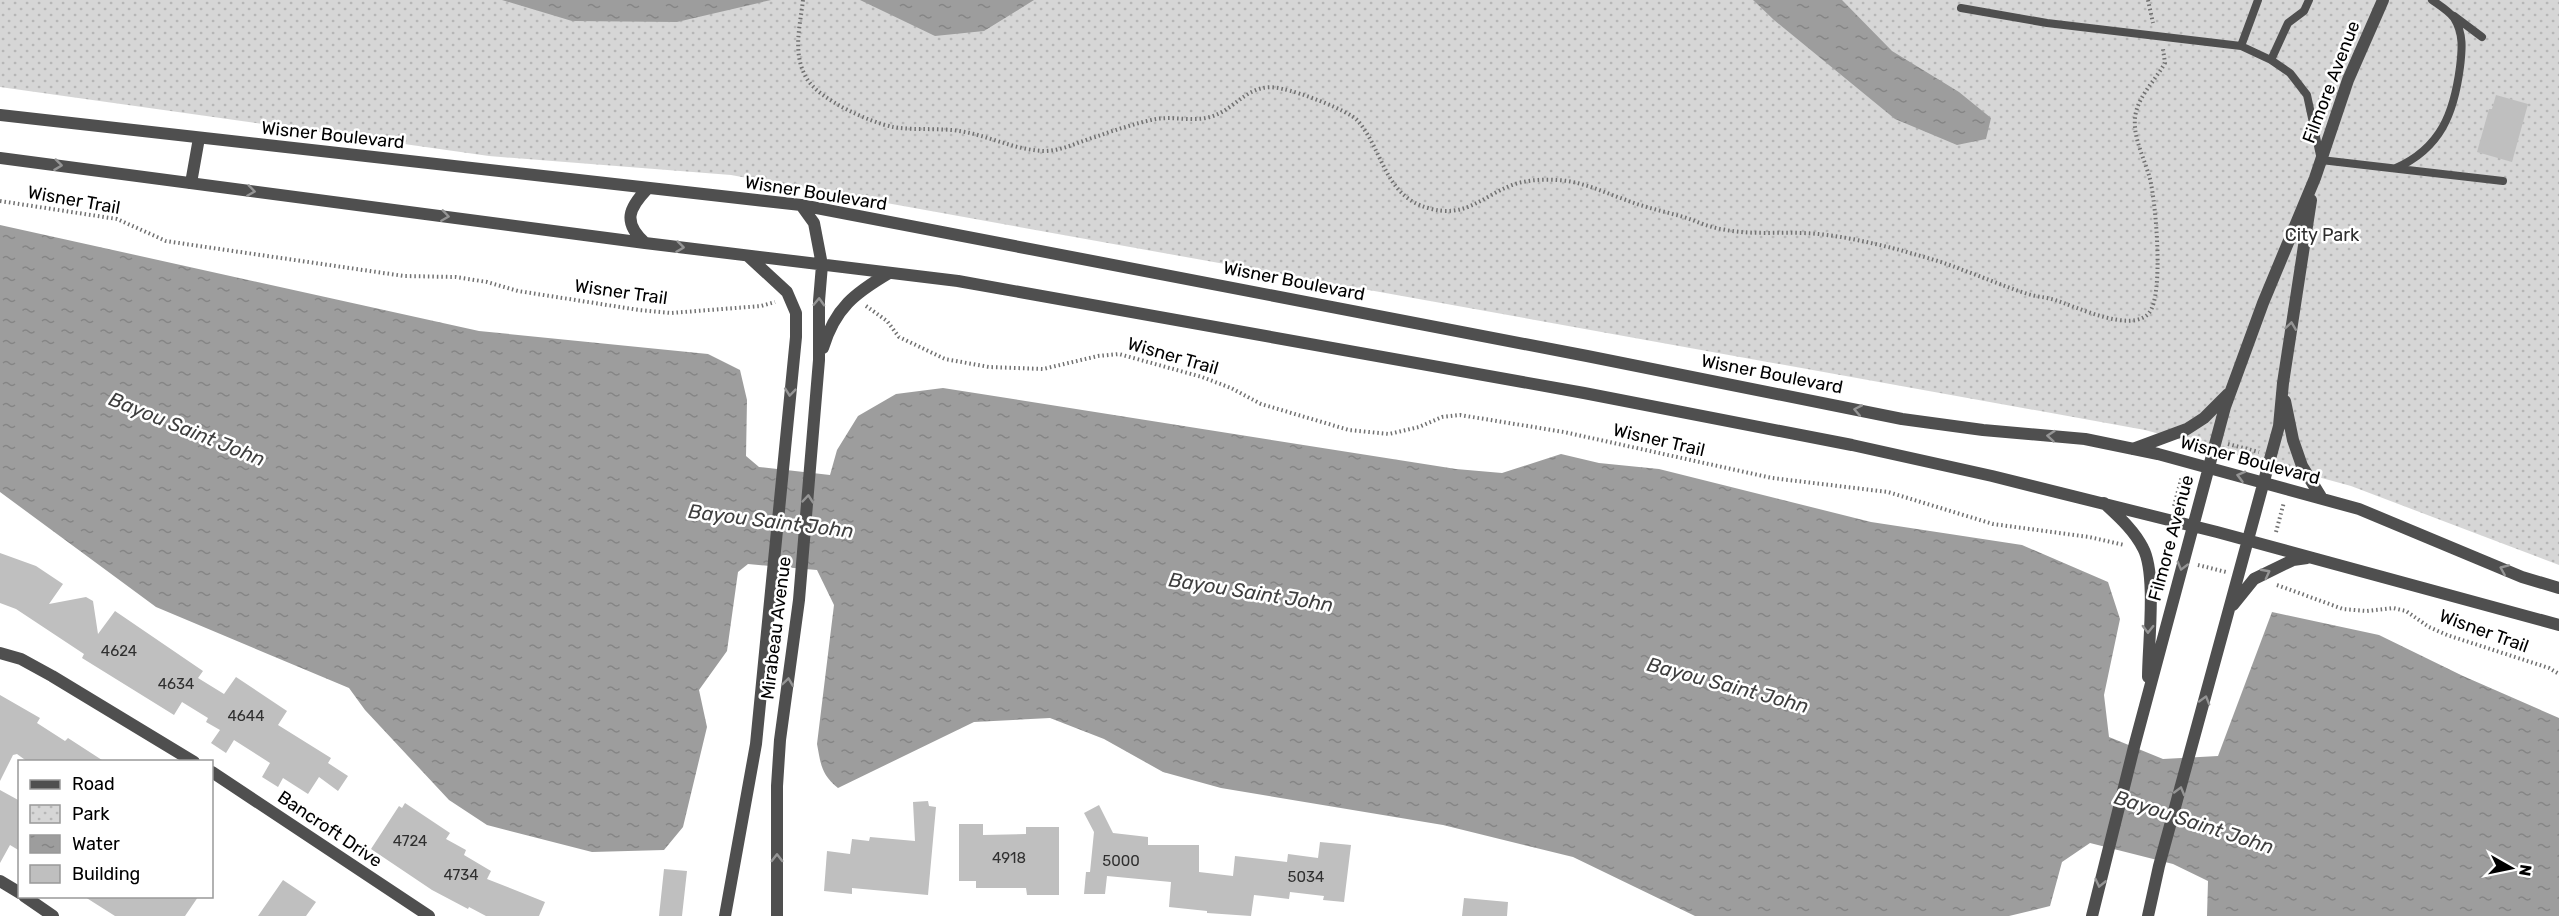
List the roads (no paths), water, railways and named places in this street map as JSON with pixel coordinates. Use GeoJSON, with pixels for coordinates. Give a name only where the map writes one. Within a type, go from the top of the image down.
{"type":"FeatureCollection","features":[{"type":"Feature","properties":{"kind":"street","name":"Filmore Avenue"},"geometry":{"type":"LineString","coordinates":[[2092,916],[2134,747],[2230,390],[2315,178],[2349,80],[2384,0]]}},
{"type":"Feature","properties":{"kind":"street","name":"Wisner Boulevard"},"geometry":{"type":"LineString","coordinates":[[0,115],[801,205],[1902,419],[1983,430],[2085,439],[2209,467],[2321,497],[2359,509],[2522,577],[2559,588]]}},
{"type":"Feature","properties":{"kind":"street"},"geometry":{"type":"LineString","coordinates":[[191,183],[199,138]]}},
{"type":"Feature","properties":{"kind":"street"},"geometry":{"type":"LineString","coordinates":[[0,158],[645,243],[957,281],[1584,393],[1852,445],[2103,502],[2559,625]]}},
{"type":"Feature","properties":{"kind":"street","name":"Filmore Avenue"},"geometry":{"type":"LineString","coordinates":[[2148,916],[2159,866],[2279,426],[2282,391],[2315,178]]}},
{"type":"Feature","properties":{"kind":"street"},"geometry":{"type":"LineString","coordinates":[[645,243],[631,225],[631,214],[633,204],[647,189]]}},
{"type":"Feature","properties":{"kind":"street","name":"Mirabeau Avenue"},"geometry":{"type":"LineString","coordinates":[[777,916],[778,774],[799,600],[819,360],[819,301],[822,265],[814,223],[801,205]]}},
{"type":"Feature","properties":{"kind":"street","name":"Mirabeau Avenue"},"geometry":{"type":"LineString","coordinates":[[725,916],[756,744],[796,337],[796,313],[787,292],[747,255]]}},
{"type":"Feature","properties":{"kind":"street"},"geometry":{"type":"LineString","coordinates":[[819,360],[829,327],[846,303],[868,285],[889,273]]}},
{"type":"Feature","properties":{"kind":"street"},"geometry":{"type":"LineString","coordinates":[[2133,449],[2193,426],[2204,418],[2230,390]]}},
{"type":"Feature","properties":{"kind":"street"},"geometry":{"type":"LineString","coordinates":[[2282,391],[2293,440],[2302,466],[2321,497]]}},
{"type":"Feature","properties":{"kind":"street"},"geometry":{"type":"LineString","coordinates":[[2103,502],[2129,527],[2145,550],[2150,584],[2147,699]]}},
{"type":"Feature","properties":{"kind":"street"},"geometry":{"type":"LineString","coordinates":[[2231,608],[2254,579],[2293,560],[2314,558]]}},
{"type":"Feature","properties":{"kind":"street"},"geometry":{"type":"LineString","coordinates":[[0,653],[21,659],[52,676],[191,760]]}},
{"type":"Feature","properties":{"kind":"street","name":"Bancroft Drive"},"geometry":{"type":"LineString","coordinates":[[213,773],[429,916]]}},
{"type":"Feature","properties":{"kind":"street"},"geometry":{"type":"LineString","coordinates":[[0,881],[18,892]]}},
{"type":"Feature","properties":{"kind":"street"},"geometry":{"type":"LineString","coordinates":[[26,898],[53,916]]}},
{"type":"Feature","properties":{"kind":"lane"},"geometry":{"type":"LineString","coordinates":[[2241,46],[2258,0]]}},
{"type":"Feature","properties":{"kind":"lane"},"geometry":{"type":"LineString","coordinates":[[2271,60],[2288,23],[2304,11],[2309,0]]}},
{"type":"Feature","properties":{"kind":"lane"},"geometry":{"type":"LineString","coordinates":[[2432,0],[2482,37]]}},
{"type":"Feature","properties":{"kind":"lane"},"geometry":{"type":"LineString","coordinates":[[1961,8],[2047,23],[2241,46],[2271,60],[2290,73],[2307,95],[2321,160],[2503,180]]}},
{"type":"Feature","properties":{"kind":"lane"},"geometry":{"type":"LineString","coordinates":[[2395,169],[2432,144],[2451,112],[2457,89],[2462,46],[2460,31],[2453,15]]}},
{"type":"Feature","properties":{"kind":"water"},"geometry":{"type":"Polygon","coordinates":[[[502,0],[771,0],[677,22],[572,21],[502,0]]]}},
{"type":"Feature","properties":{"kind":"water"},"geometry":{"type":"Polygon","coordinates":[[[860,0],[1034,0],[984,31],[935,36],[860,0]]]}},
{"type":"Feature","properties":{"kind":"water"},"geometry":{"type":"Polygon","coordinates":[[[1753,0],[1842,0],[1892,51],[1959,92],[1991,118],[1986,139],[1957,145],[1895,119],[1774,20],[1753,0]]]}},
{"type":"Feature","properties":{"kind":"water","name":"Bayou Saint John"},"geometry":{"type":"Polygon","coordinates":[[[0,225],[479,331],[708,354],[740,370],[747,400],[746,456],[759,467],[830,475],[837,450],[858,416],[896,394],[943,388],[1456,469],[1502,473],[1561,454],[1599,463],[1659,469],[1871,522],[2022,545],[2108,582],[2120,619],[2104,695],[2109,737],[2163,759],[2218,756],[2272,612],[2379,635],[2463,676],[2559,718],[2559,916],[2207,916],[2208,881],[2173,864],[2090,843],[2062,862],[2050,906],[2009,916],[1695,916],[1573,857],[1443,825],[1221,788],[1163,772],[1104,739],[1050,718],[974,722],[838,788],[823,769],[817,744],[834,605],[817,570],[748,564],[738,572],[727,651],[699,690],[707,727],[683,827],[664,850],[592,852],[487,825],[449,800],[365,710],[349,688],[156,607],[0,492],[0,225]]]}},
{"type":"Feature","properties":{"kind":"park label","name":"City Park"},"geometry":{"type":"Point","coordinates":[2322,235]}}]}
